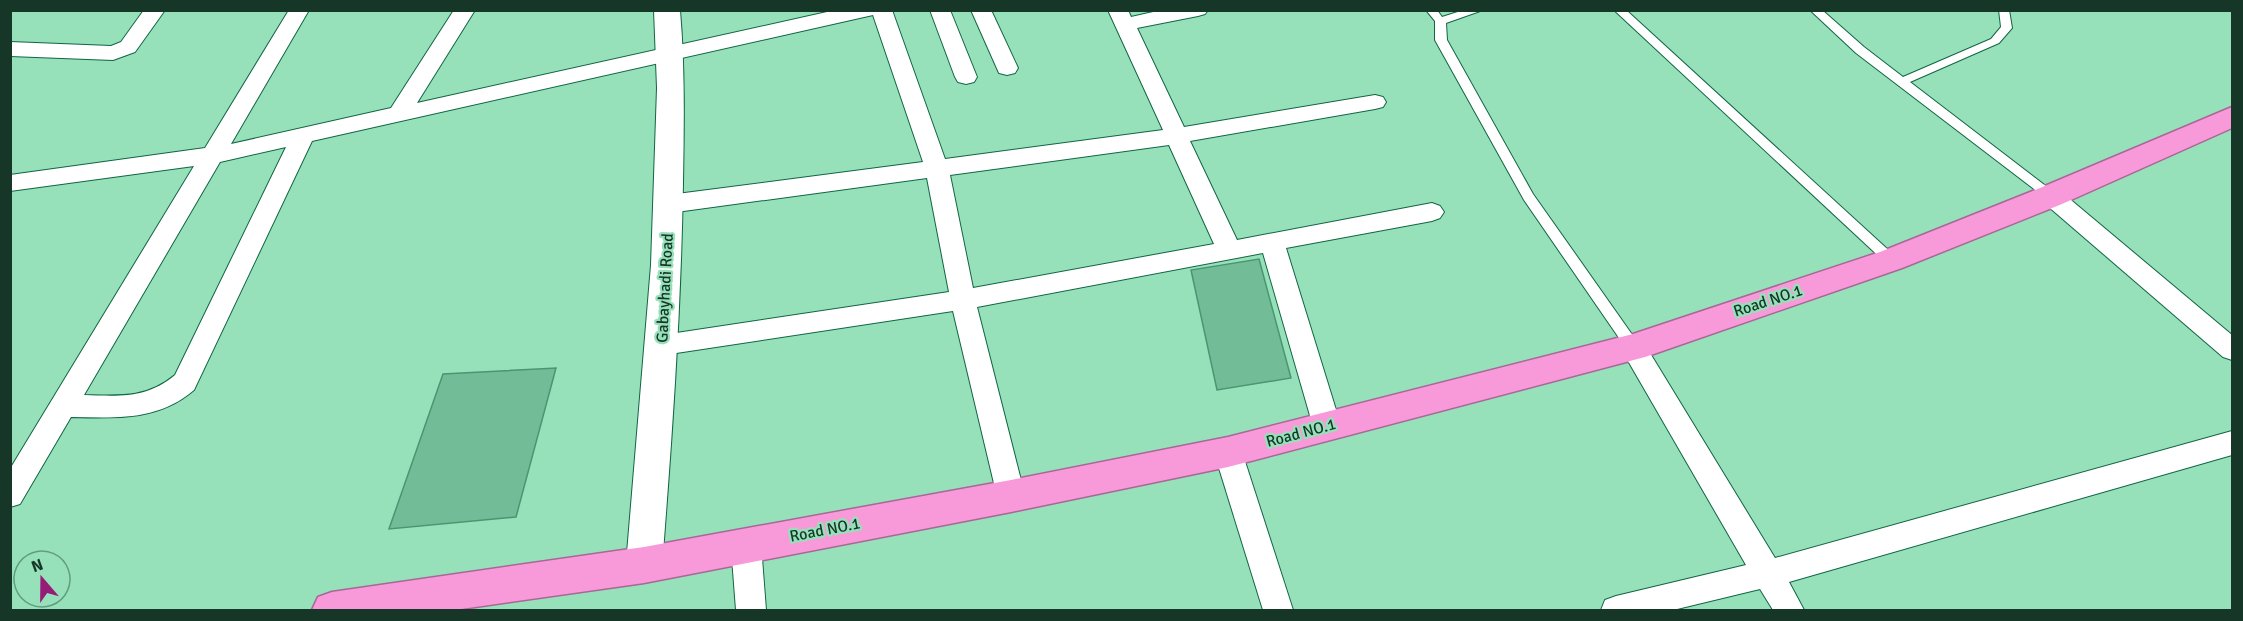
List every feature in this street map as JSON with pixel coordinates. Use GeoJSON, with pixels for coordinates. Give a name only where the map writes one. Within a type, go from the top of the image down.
{"type":"FeatureCollection","features":[{"type":"Feature","properties":{"kind":"highway","name":"Road NO.1"},"geometry":{"type":"LineString","coordinates":[[332,610],[644,565],[1011,496],[1228,452],[1633,347],[1891,260],[2052,196],[2232,117]]}},
{"type":"Feature","properties":{"kind":"street"},"geometry":{"type":"LineString","coordinates":[[10,49],[113,53],[128,47],[155,10]]}},
{"type":"Feature","properties":{"kind":"street"},"geometry":{"type":"LineString","coordinates":[[10,495],[66,406],[299,10]]}},
{"type":"Feature","properties":{"kind":"street"},"geometry":{"type":"LineString","coordinates":[[399,113],[465,10]]}},
{"type":"Feature","properties":{"kind":"street","name":"Gabayhadi Road"},"geometry":{"type":"LineString","coordinates":[[644,565],[663,345],[669,204],[671,52],[667,10]]}},
{"type":"Feature","properties":{"kind":"street"},"geometry":{"type":"LineString","coordinates":[[10,183],[215,155],[867,10]]}},
{"type":"Feature","properties":{"kind":"street"},"geometry":{"type":"LineString","coordinates":[[882,10],[937,169],[963,300],[1011,496]]}},
{"type":"Feature","properties":{"kind":"street"},"geometry":{"type":"LineString","coordinates":[[940,10],[966,77]]}},
{"type":"Feature","properties":{"kind":"street"},"geometry":{"type":"LineString","coordinates":[[981,10],[1007,68]]}},
{"type":"Feature","properties":{"kind":"street"},"geometry":{"type":"LineString","coordinates":[[1198,10],[1122,17],[1229,249]]}},
{"type":"Feature","properties":{"kind":"street"},"geometry":{"type":"LineString","coordinates":[[669,204],[1177,135],[1374,102]]}},
{"type":"Feature","properties":{"kind":"street"},"geometry":{"type":"LineString","coordinates":[[66,406],[138,407],[168,396],[185,382],[304,134]]}},
{"type":"Feature","properties":{"kind":"street"},"geometry":{"type":"LineString","coordinates":[[2052,196],[2232,350]]}},
{"type":"Feature","properties":{"kind":"street"},"geometry":{"type":"LineString","coordinates":[[663,345],[963,300],[1432,212]]}},
{"type":"Feature","properties":{"kind":"street"},"geometry":{"type":"LineString","coordinates":[[1272,243],[1328,426]]}},
{"type":"Feature","properties":{"kind":"street"},"geometry":{"type":"LineString","coordinates":[[1633,347],[1789,610]]}},
{"type":"Feature","properties":{"kind":"street"},"geometry":{"type":"LineString","coordinates":[[1616,610],[1767,574],[2232,443]]}},
{"type":"Feature","properties":{"kind":"street"},"geometry":{"type":"LineString","coordinates":[[1228,452],[1278,610]]}},
{"type":"Feature","properties":{"kind":"street"},"geometry":{"type":"LineString","coordinates":[[746,545],[751,610]]}},
{"type":"Feature","properties":{"kind":"lane"},"geometry":{"type":"LineString","coordinates":[[1431,10],[1440,21],[1442,40],[1456,68],[1528,197],[1633,347]]}},
{"type":"Feature","properties":{"kind":"lane"},"geometry":{"type":"LineString","coordinates":[[1440,21],[1478,10]]}},
{"type":"Feature","properties":{"kind":"lane"},"geometry":{"type":"LineString","coordinates":[[1619,10],[1891,260]]}},
{"type":"Feature","properties":{"kind":"lane"},"geometry":{"type":"LineString","coordinates":[[1815,10],[1860,50],[2052,196]]}},
{"type":"Feature","properties":{"kind":"lane"},"geometry":{"type":"LineString","coordinates":[[1903,81],[1995,41],[2007,28],[2004,10]]}},
{"type":"Feature","properties":{"kind":"building"},"geometry":{"type":"Polygon","coordinates":[[[1259,259],[1291,378],[1217,390],[1191,270],[1259,259]]]}},
{"type":"Feature","properties":{"kind":"building"},"geometry":{"type":"Polygon","coordinates":[[[556,368],[516,517],[389,529],[443,374],[556,368]]]}}]}
